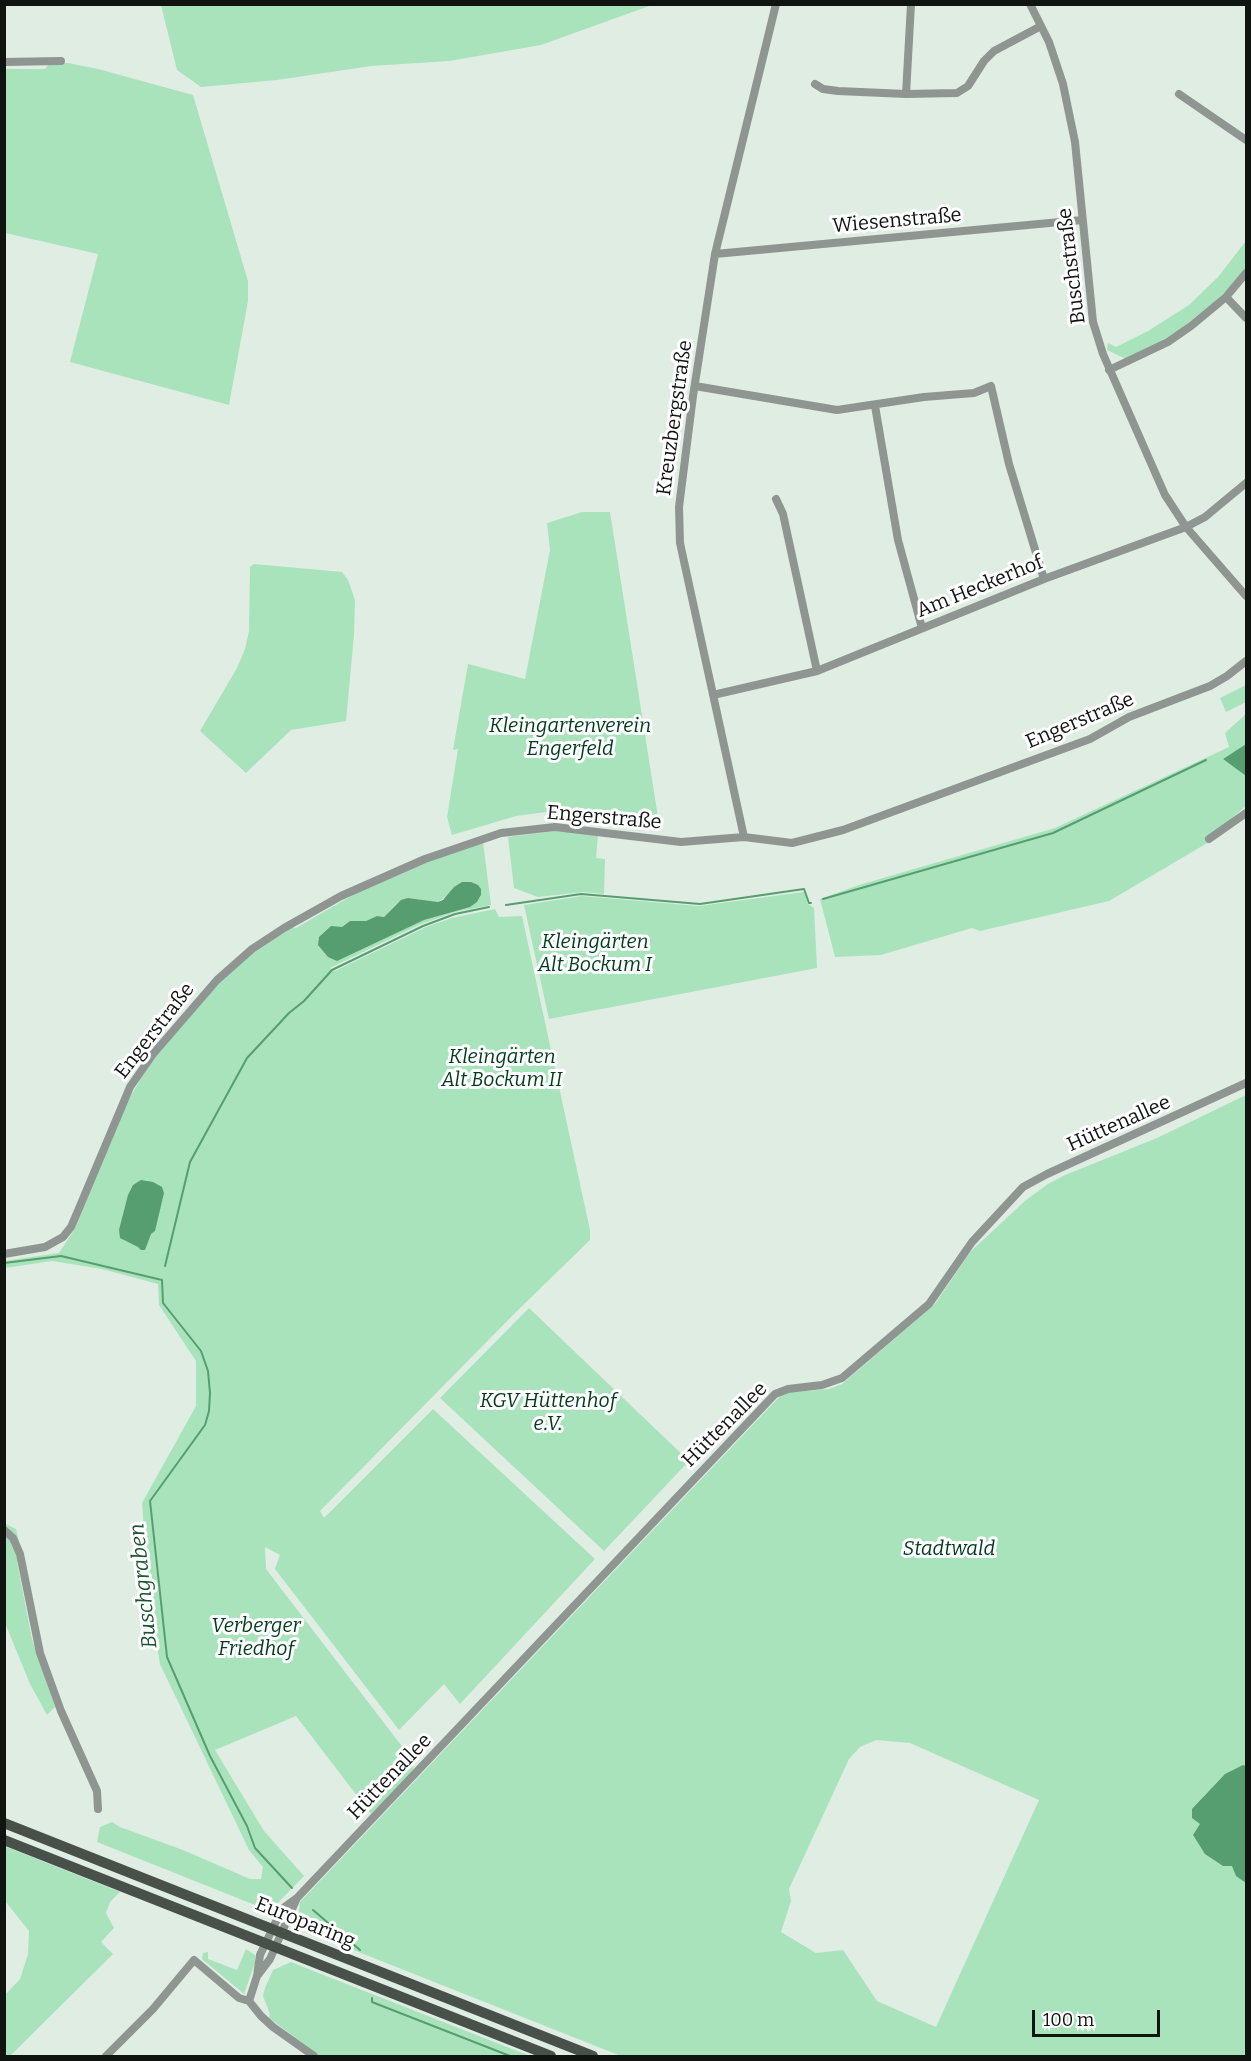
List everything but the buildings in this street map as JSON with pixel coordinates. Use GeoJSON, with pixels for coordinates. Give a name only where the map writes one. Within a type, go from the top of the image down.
{"type":"FeatureCollection","features":[{"type":"Feature","properties":{"kind":"main road","name":"Europaring"},"geometry":{"type":"LineString","coordinates":[[4,1823],[593,2056]]}},
{"type":"Feature","properties":{"kind":"main road","name":"Europaring"},"geometry":{"type":"LineString","coordinates":[[4,1840],[551,2056]]}},
{"type":"Feature","properties":{"kind":"street","name":"Kreuzbergstraße"},"geometry":{"type":"LineString","coordinates":[[744,837],[680,543],[679,507],[715,254],[776,4]]}},
{"type":"Feature","properties":{"kind":"street"},"geometry":{"type":"LineString","coordinates":[[906,94],[911,4]]}},
{"type":"Feature","properties":{"kind":"street","name":"Buschstraße"},"geometry":{"type":"LineString","coordinates":[[1030,4],[1063,84],[1075,142],[1093,322],[1109,370],[1165,495],[1186,527],[1246,596]]}},
{"type":"Feature","properties":{"kind":"street"},"geometry":{"type":"LineString","coordinates":[[815,84],[823,89],[906,94],[957,93],[968,86],[984,61],[994,51],[1041,27]]}},
{"type":"Feature","properties":{"kind":"street"},"geometry":{"type":"LineString","coordinates":[[4,62],[61,61]]}},
{"type":"Feature","properties":{"kind":"street"},"geometry":{"type":"LineString","coordinates":[[1179,94],[1246,140]]}},
{"type":"Feature","properties":{"kind":"street","name":"Wiesenstraße"},"geometry":{"type":"LineString","coordinates":[[715,254],[1082,220]]}},
{"type":"Feature","properties":{"kind":"street"},"geometry":{"type":"LineString","coordinates":[[1109,370],[1168,342],[1226,297],[1246,273]]}},
{"type":"Feature","properties":{"kind":"street"},"geometry":{"type":"LineString","coordinates":[[1226,297],[1246,318]]}},
{"type":"Feature","properties":{"kind":"street"},"geometry":{"type":"LineString","coordinates":[[695,386],[837,410],[924,397],[974,393],[991,386],[1009,464],[1044,579]]}},
{"type":"Feature","properties":{"kind":"street"},"geometry":{"type":"LineString","coordinates":[[874,406],[898,540],[922,628]]}},
{"type":"Feature","properties":{"kind":"street","name":"Am Heckerhof"},"geometry":{"type":"LineString","coordinates":[[713,695],[817,671],[1044,579],[1186,527],[1205,517],[1246,483]]}},
{"type":"Feature","properties":{"kind":"street"},"geometry":{"type":"LineString","coordinates":[[776,499],[783,514],[817,671]]}},
{"type":"Feature","properties":{"kind":"street","name":"Engerstraße"},"geometry":{"type":"LineString","coordinates":[[4,1254],[45,1247],[63,1237],[80,1206],[130,1086],[153,1054],[217,980],[252,949],[341,896],[452,848],[501,833],[555,827],[681,842],[744,837],[792,843],[843,830],[1090,739],[1129,717],[1210,686],[1246,661]]}},
{"type":"Feature","properties":{"kind":"street"},"geometry":{"type":"LineString","coordinates":[[1209,839],[1246,813]]}},
{"type":"Feature","properties":{"kind":"street","name":"Hüttenallee"},"geometry":{"type":"LineString","coordinates":[[249,2001],[257,1976],[260,1955],[271,1945],[282,1909],[297,1898],[776,1394],[788,1389],[822,1384],[842,1378],[928,1305],[972,1242],[1023,1187],[1246,1083]]}},
{"type":"Feature","properties":{"kind":"street"},"geometry":{"type":"LineString","coordinates":[[4,1530],[13,1538],[20,1554],[40,1653],[61,1711],[97,1791],[98,1809]]}},
{"type":"Feature","properties":{"kind":"street"},"geometry":{"type":"LineString","coordinates":[[106,2056],[153,2009],[194,1960],[238,1998],[249,2001],[261,2016],[314,2056]]}},
{"type":"Feature","properties":{"kind":"green space"},"geometry":{"type":"Polygon","coordinates":[[[161,4],[652,5],[541,45],[449,61],[371,66],[277,80],[201,87],[177,70],[161,4]]]}},
{"type":"Feature","properties":{"kind":"green space"},"geometry":{"type":"Polygon","coordinates":[[[68,63],[193,95],[248,281],[248,301],[229,405],[70,362],[98,254],[5,233],[5,69],[45,69],[49,64],[68,63]]]}},
{"type":"Feature","properties":{"kind":"green space"},"geometry":{"type":"Polygon","coordinates":[[[1246,241],[1246,268],[1232,287],[1171,337],[1126,359],[1107,350],[1108,343],[1116,347],[1148,331],[1189,305],[1218,277],[1246,241]]]}},
{"type":"Feature","properties":{"kind":"green space","name":"Kleingartenverein Engerfeld"},"geometry":{"type":"Polygon","coordinates":[[[582,512],[610,512],[660,830],[554,811],[516,816],[452,835],[447,817],[458,749],[453,750],[468,664],[525,679],[550,550],[547,523],[582,512]]]}},
{"type":"Feature","properties":{"kind":"green space"},"geometry":{"type":"Polygon","coordinates":[[[254,564],[342,572],[348,580],[355,600],[354,635],[346,721],[291,730],[246,773],[200,731],[237,668],[245,649],[249,631],[250,567],[254,564]]]}},
{"type":"Feature","properties":{"kind":"green space"},"geometry":{"type":"Polygon","coordinates":[[[1246,685],[1246,702],[1226,712],[1220,698],[1246,685]]]}},
{"type":"Feature","properties":{"kind":"green space"},"geometry":{"type":"Polygon","coordinates":[[[1246,714],[1246,744],[1223,759],[1246,776],[1246,806],[1207,839],[1209,842],[1109,901],[980,931],[972,928],[881,955],[835,957],[820,899],[859,885],[1055,828],[1229,747],[1225,733],[1246,714]]]}},
{"type":"Feature","properties":{"kind":"green space"},"geometry":{"type":"Polygon","coordinates":[[[556,831],[598,835],[596,858],[605,859],[604,894],[583,892],[538,897],[514,888],[508,837],[556,831]]]}},
{"type":"Feature","properties":{"kind":"green space"},"geometry":{"type":"Polygon","coordinates":[[[483,842],[491,905],[455,912],[419,925],[330,968],[335,971],[426,927],[452,918],[495,909],[499,917],[522,916],[590,1230],[590,1240],[320,1511],[324,1518],[433,1409],[595,1559],[460,1704],[444,1684],[399,1730],[275,1569],[280,1555],[265,1547],[266,1569],[414,1762],[413,1771],[371,1814],[296,1716],[215,1750],[264,1831],[304,1876],[270,1911],[97,1842],[100,1827],[112,1822],[250,1879],[261,1879],[263,1867],[249,1850],[160,1664],[150,1604],[142,1503],[196,1406],[196,1361],[159,1305],[158,1284],[102,1269],[52,1261],[5,1268],[4,1261],[59,1253],[74,1230],[125,1106],[140,1080],[157,1054],[223,978],[251,953],[290,927],[296,928],[353,895],[451,852],[483,842]],[[481,889],[448,895],[438,902],[409,898],[396,904],[384,917],[377,916],[366,921],[350,921],[342,927],[424,920],[477,902],[481,889]]]}},
{"type":"Feature","properties":{"kind":"green space","name":"Kleingärten Alt Bockum I"},"geometry":{"type":"Polygon","coordinates":[[[804,892],[808,904],[814,908],[817,968],[549,1019],[524,905],[582,896],[699,906],[804,892]]]}},
{"type":"Feature","properties":{"kind":"green space","name":"Stadtwald"},"geometry":{"type":"Polygon","coordinates":[[[1246,1095],[1246,2056],[621,2056],[303,1930],[298,1919],[300,1902],[783,1393],[829,1389],[842,1384],[935,1304],[970,1252],[1026,1200],[1065,1175],[1157,1138],[1246,1095]],[[876,1740],[860,1747],[849,1759],[789,1889],[791,1901],[781,1932],[816,1953],[843,1950],[877,2001],[936,2027],[1039,1800],[910,1743],[876,1740]]]}},
{"type":"Feature","properties":{"kind":"green space","name":"KGV Hüttenhof e.V."},"geometry":{"type":"Polygon","coordinates":[[[529,1308],[689,1461],[604,1551],[440,1398],[529,1308]]]}},
{"type":"Feature","properties":{"kind":"green space"},"geometry":{"type":"Polygon","coordinates":[[[4,1523],[16,1529],[24,1561],[17,1562],[32,1639],[55,1707],[47,1715],[30,1684],[5,1623],[4,1523]]]}},
{"type":"Feature","properties":{"kind":"green space"},"geometry":{"type":"Polygon","coordinates":[[[4,1846],[120,1892],[110,1902],[106,1913],[114,1928],[101,1942],[113,1954],[10,2056],[5,2056],[5,1995],[20,1979],[28,1954],[29,1931],[5,1901],[4,1846]]]}},
{"type":"Feature","properties":{"kind":"green space"},"geometry":{"type":"Polygon","coordinates":[[[246,1949],[255,1955],[255,1963],[244,1994],[202,1959],[203,1953],[208,1952],[208,1959],[237,1970],[246,1949]]]}},
{"type":"Feature","properties":{"kind":"green space"},"geometry":{"type":"Polygon","coordinates":[[[291,1962],[530,2056],[320,2056],[269,2018],[270,2014],[263,1996],[265,1988],[273,1970],[291,1962]]]}},
{"type":"Feature","properties":{"kind":"shaded area"},"geometry":{"type":"Polygon","coordinates":[[[1246,744],[1246,776],[1223,759],[1246,744]]]}},
{"type":"Feature","properties":{"kind":"shaded area"},"geometry":{"type":"Polygon","coordinates":[[[462,882],[471,882],[481,889],[477,902],[470,907],[424,920],[337,961],[328,957],[318,945],[319,937],[331,926],[342,927],[350,921],[366,921],[377,916],[384,917],[401,900],[408,898],[438,902],[462,882]]]}},
{"type":"Feature","properties":{"kind":"shaded area"},"geometry":{"type":"Polygon","coordinates":[[[141,1180],[153,1182],[162,1187],[164,1193],[155,1231],[151,1234],[145,1250],[120,1238],[119,1230],[128,1195],[133,1185],[141,1180]]]}},
{"type":"Feature","properties":{"kind":"shaded area"},"geometry":{"type":"Polygon","coordinates":[[[1243,1765],[1246,1766],[1246,1883],[1236,1876],[1232,1866],[1223,1866],[1205,1854],[1193,1835],[1200,1824],[1192,1818],[1192,1809],[1225,1774],[1243,1765]]]}},
{"type":"Feature","properties":{"kind":"waterway"},"geometry":{"type":"LineString","coordinates":[[823,899],[1053,833],[1206,760]]}},
{"type":"Feature","properties":{"kind":"waterway"},"geometry":{"type":"LineString","coordinates":[[506,905],[581,894],[700,904],[804,889],[811,903]]}},
{"type":"Feature","properties":{"kind":"waterway"},"geometry":{"type":"LineString","coordinates":[[165,1266],[190,1162],[247,1058],[332,970],[423,926],[455,914],[489,907]]}},
{"type":"Feature","properties":{"kind":"waterway","name":"Buschgraben"},"geometry":{"type":"LineString","coordinates":[[4,1263],[61,1256],[162,1280],[163,1303],[201,1351],[208,1371],[210,1393],[205,1425],[150,1501],[167,1657],[210,1756],[247,1826],[255,1848],[292,1888]]}},
{"type":"Feature","properties":{"kind":"waterway","name":"Buschgraben"},"geometry":{"type":"LineString","coordinates":[[313,1910],[360,1950]]}},
{"type":"Feature","properties":{"kind":"waterway","name":"Buschgraben"},"geometry":{"type":"LineString","coordinates":[[372,1998],[372,2002],[510,2056]]}},
{"type":"Feature","properties":{"kind":"park label","name":"Kleingärten Alt Bockum II"},"geometry":{"type":"Point","coordinates":[502,1068]}},
{"type":"Feature","properties":{"kind":"park label","name":"Verberger Friedhof"},"geometry":{"type":"Point","coordinates":[256,1638]}}]}
